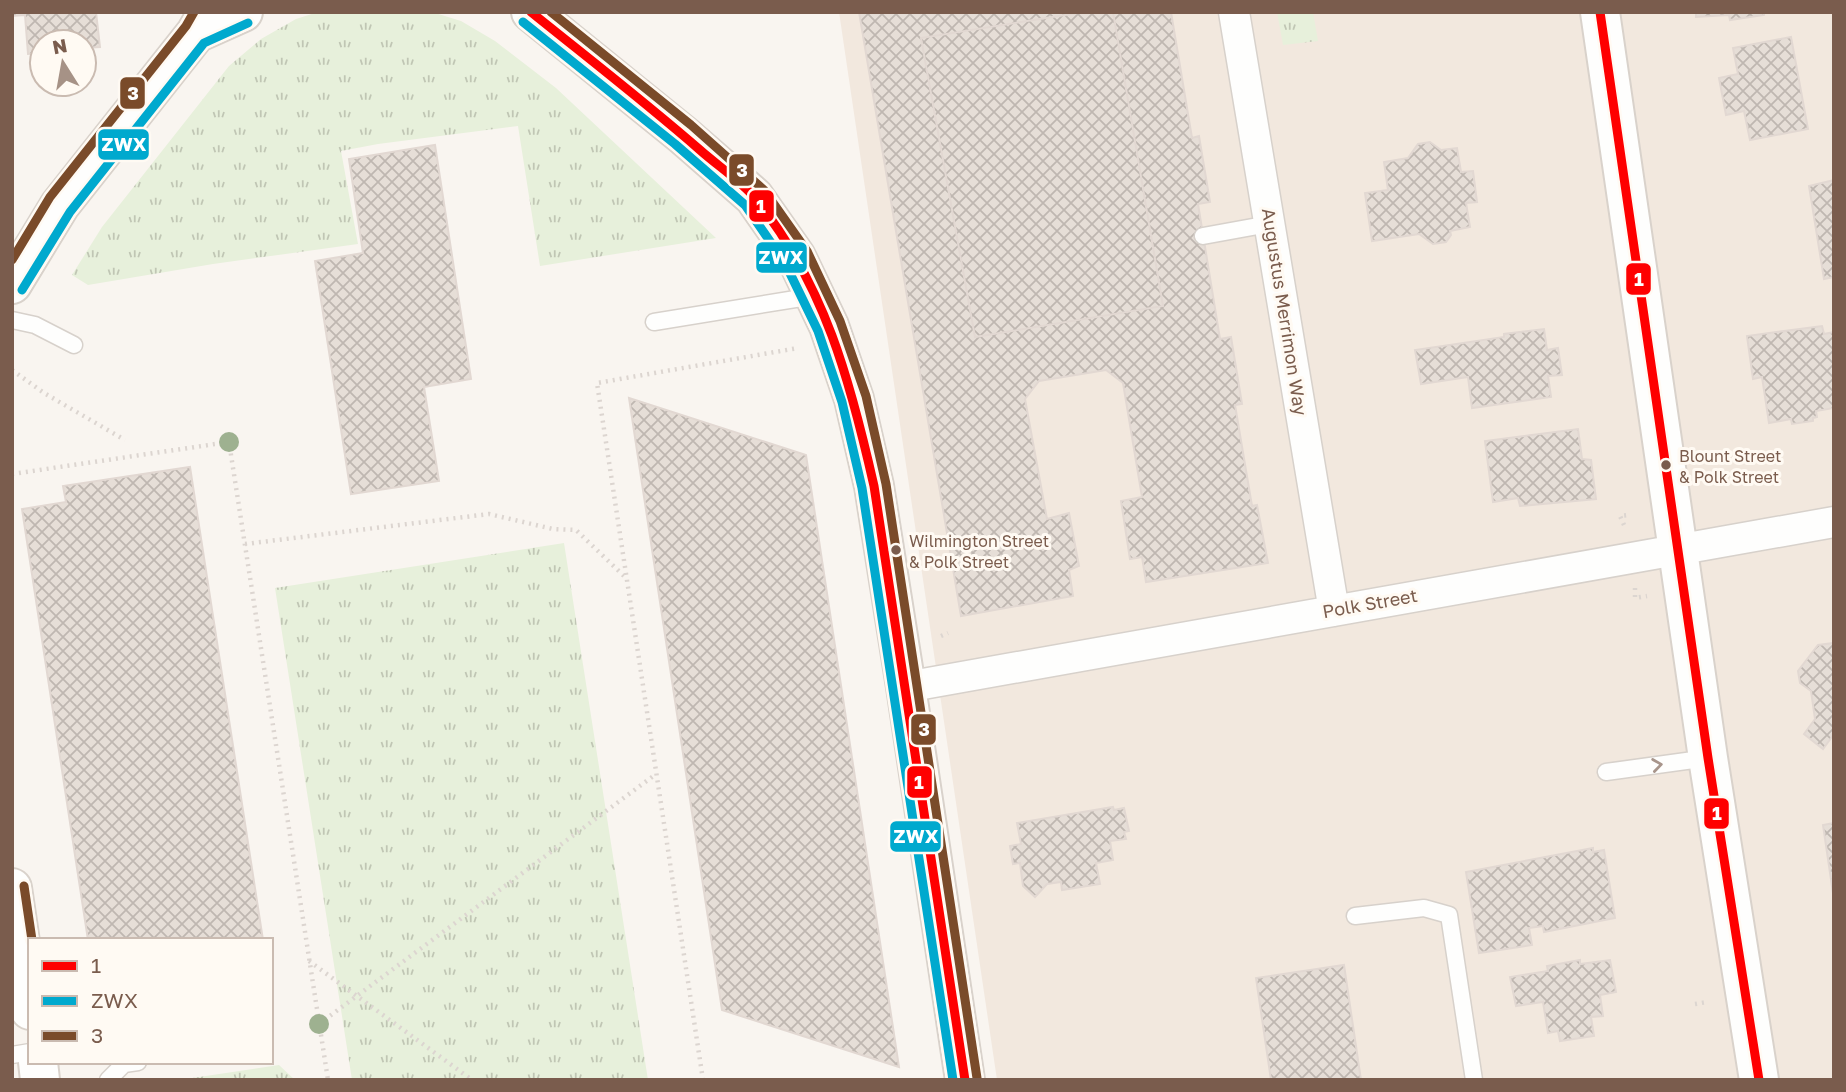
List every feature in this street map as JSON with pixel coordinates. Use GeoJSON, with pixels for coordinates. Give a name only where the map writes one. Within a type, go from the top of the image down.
{"type":"FeatureCollection","features":[{"type":"Feature","properties":{"kind":"main road"},"geometry":{"type":"LineString","coordinates":[[12,284],[60,205],[202,23],[243,12]]}},
{"type":"Feature","properties":{"kind":"main road"},"geometry":{"type":"LineString","coordinates":[[531,12],[683,135],[754,197],[796,257],[829,326],[854,399],[874,486],[965,1080]]}},
{"type":"Feature","properties":{"kind":"main road"},"geometry":{"type":"LineString","coordinates":[[1600,12],[1708,758],[1759,1080]]}},
{"type":"Feature","properties":{"kind":"main road"},"geometry":{"type":"LineString","coordinates":[[12,888],[28,995]]}},
{"type":"Feature","properties":{"kind":"street","name":"Augustus Merrimon Way"},"geometry":{"type":"LineString","coordinates":[[1234,12],[1334,611]]}},
{"type":"Feature","properties":{"kind":"street","name":"Polk Street"},"geometry":{"type":"LineString","coordinates":[[906,687],[1834,522]]}},
{"type":"Feature","properties":{"kind":"lane"},"geometry":{"type":"LineString","coordinates":[[1203,236],[1269,223]]}},
{"type":"Feature","properties":{"kind":"lane"},"geometry":{"type":"LineString","coordinates":[[654,322],[815,296]]}},
{"type":"Feature","properties":{"kind":"lane"},"geometry":{"type":"LineString","coordinates":[[12,320],[35,326],[74,345]]}},
{"type":"Feature","properties":{"kind":"lane"},"geometry":{"type":"LineString","coordinates":[[1606,772],[1708,758]]}},
{"type":"Feature","properties":{"kind":"lane"},"geometry":{"type":"LineString","coordinates":[[1355,916],[1424,908],[1449,915],[1474,1080]]}},
{"type":"Feature","properties":{"kind":"lane"},"geometry":{"type":"LineString","coordinates":[[108,1080],[124,1064]]}},
{"type":"Feature","properties":{"kind":"path"},"geometry":{"type":"LineString","coordinates":[[702,1080],[597,383],[798,348]]}},
{"type":"Feature","properties":{"kind":"path"},"geometry":{"type":"LineString","coordinates":[[12,370],[44,393],[125,440]]}},
{"type":"Feature","properties":{"kind":"path"},"geometry":{"type":"LineString","coordinates":[[12,474],[229,442],[328,1080]]}},
{"type":"Feature","properties":{"kind":"path"},"geometry":{"type":"LineString","coordinates":[[244,544],[489,514],[553,528],[576,530],[625,576]]}},
{"type":"Feature","properties":{"kind":"path"},"geometry":{"type":"LineString","coordinates":[[1624,525],[1620,516],[1629,514]]}},
{"type":"Feature","properties":{"kind":"path"},"geometry":{"type":"LineString","coordinates":[[1635,598],[1647,596]]}},
{"type":"Feature","properties":{"kind":"path"},"geometry":{"type":"LineString","coordinates":[[941,636],[948,633]]}},
{"type":"Feature","properties":{"kind":"path"},"geometry":{"type":"LineString","coordinates":[[319,1024],[656,774]]}},
{"type":"Feature","properties":{"kind":"path"},"geometry":{"type":"LineString","coordinates":[[309,961],[472,1080]]}},
{"type":"Feature","properties":{"kind":"path"},"geometry":{"type":"LineString","coordinates":[[1695,1004],[1707,1002]]}},
{"type":"Feature","properties":{"kind":"shaded area"},"geometry":{"type":"Polygon","coordinates":[[[839,12],[1834,12],[1834,1080],[997,1080],[839,12]]]}},
{"type":"Feature","properties":{"kind":"green space"},"geometry":{"type":"Polygon","coordinates":[[[318,12],[432,12],[461,21],[495,41],[556,88],[716,238],[540,266],[518,126],[341,151],[358,244],[88,285],[72,275],[102,227],[229,66],[261,39],[296,19],[318,12]]]}},
{"type":"Feature","properties":{"kind":"green space"},"geometry":{"type":"Polygon","coordinates":[[[1277,12],[1313,12],[1318,41],[1283,45],[1277,12]]]}},
{"type":"Feature","properties":{"kind":"green space"},"geometry":{"type":"Polygon","coordinates":[[[564,543],[648,1080],[352,1080],[275,588],[564,543]]]}},
{"type":"Feature","properties":{"kind":"green space"},"geometry":{"type":"Polygon","coordinates":[[[279,1065],[295,1080],[179,1080],[279,1065]]]}},
{"type":"Feature","properties":{"kind":"building"},"geometry":{"type":"Polygon","coordinates":[[[12,12],[96,12],[98,28],[28,28],[28,54],[25,15],[12,16],[12,12]]]}},
{"type":"Feature","properties":{"kind":"building"},"geometry":{"type":"Polygon","coordinates":[[[859,12],[1084,12],[921,38],[975,337],[1163,306],[1113,12],[1171,12],[1192,138],[1199,136],[1210,202],[1198,204],[1220,339],[1231,337],[1242,404],[1235,405],[1252,506],[1257,505],[1268,563],[1146,582],[1142,557],[1130,559],[1121,501],[1142,497],[1123,383],[1106,370],[1039,381],[1025,399],[1047,519],[1069,513],[1079,566],[1069,570],[1073,596],[961,616],[859,12]]]}},
{"type":"Feature","properties":{"kind":"building"},"geometry":{"type":"Polygon","coordinates":[[[1084,12],[1113,12],[1163,306],[975,337],[921,38],[1084,12]]]}},
{"type":"Feature","properties":{"kind":"building"},"geometry":{"type":"Polygon","coordinates":[[[1696,12],[1764,12],[1764,15],[1730,20],[1729,15],[1696,17],[1696,12]]]}},
{"type":"Feature","properties":{"kind":"building"},"geometry":{"type":"Polygon","coordinates":[[[1791,37],[1808,129],[1750,140],[1744,111],[1726,115],[1719,78],[1738,74],[1733,48],[1791,37]]]}},
{"type":"Feature","properties":{"kind":"building"},"geometry":{"type":"Polygon","coordinates":[[[1430,142],[1441,150],[1457,148],[1461,172],[1473,171],[1477,202],[1466,203],[1470,227],[1450,231],[1451,235],[1446,242],[1433,244],[1419,234],[1372,241],[1365,193],[1388,190],[1384,162],[1408,158],[1418,144],[1430,142]]]}},
{"type":"Feature","properties":{"kind":"building"},"geometry":{"type":"Polygon","coordinates":[[[435,145],[471,379],[424,387],[439,481],[351,494],[315,261],[363,253],[349,159],[435,145]]]}},
{"type":"Feature","properties":{"kind":"building"},"geometry":{"type":"Polygon","coordinates":[[[1834,180],[1834,277],[1824,279],[1809,186],[1834,180]]]}},
{"type":"Feature","properties":{"kind":"building"},"geometry":{"type":"Polygon","coordinates":[[[1822,326],[1824,334],[1834,332],[1834,408],[1816,411],[1817,417],[1813,418],[1813,421],[1792,424],[1791,419],[1769,423],[1762,377],[1753,379],[1747,336],[1822,326]]]}},
{"type":"Feature","properties":{"kind":"building"},"geometry":{"type":"Polygon","coordinates":[[[1544,329],[1547,350],[1558,348],[1562,375],[1548,376],[1551,397],[1472,408],[1468,377],[1421,384],[1415,350],[1544,329]]]}},
{"type":"Feature","properties":{"kind":"building"},"geometry":{"type":"Polygon","coordinates":[[[629,398],[806,455],[899,1067],[722,1010],[629,398]]]}},
{"type":"Feature","properties":{"kind":"building"},"geometry":{"type":"Polygon","coordinates":[[[1578,429],[1582,459],[1591,460],[1596,499],[1520,506],[1518,498],[1493,502],[1485,441],[1578,429]]]}},
{"type":"Feature","properties":{"kind":"building"},"geometry":{"type":"Polygon","coordinates":[[[190,467],[263,938],[88,938],[22,509],[66,502],[63,486],[190,467]]]}},
{"type":"Feature","properties":{"kind":"building"},"geometry":{"type":"Polygon","coordinates":[[[1834,643],[1834,734],[1823,749],[1804,734],[1815,719],[1811,691],[1800,683],[1798,671],[1818,645],[1834,643]]]}},
{"type":"Feature","properties":{"kind":"building"},"geometry":{"type":"Polygon","coordinates":[[[1113,807],[1114,810],[1124,808],[1129,831],[1124,832],[1126,839],[1110,841],[1113,860],[1096,863],[1100,884],[1062,890],[1061,882],[1047,884],[1035,897],[1023,886],[1020,863],[1013,864],[1010,846],[1021,844],[1017,823],[1113,807]]]}},
{"type":"Feature","properties":{"kind":"building"},"geometry":{"type":"Polygon","coordinates":[[[1834,823],[1834,900],[1823,825],[1834,823]]]}},
{"type":"Feature","properties":{"kind":"building"},"geometry":{"type":"Polygon","coordinates":[[[1593,848],[1593,852],[1604,850],[1615,918],[1544,932],[1543,926],[1529,928],[1532,945],[1479,953],[1466,872],[1593,848]]]}},
{"type":"Feature","properties":{"kind":"building"},"geometry":{"type":"Polygon","coordinates":[[[1580,960],[1580,964],[1610,960],[1616,992],[1600,995],[1603,1016],[1591,1017],[1594,1036],[1560,1041],[1558,1031],[1548,1033],[1543,1002],[1516,1006],[1510,977],[1548,971],[1547,966],[1580,960]]]}},
{"type":"Feature","properties":{"kind":"building"},"geometry":{"type":"Polygon","coordinates":[[[1344,965],[1361,1080],[1271,1080],[1256,978],[1344,965]]]}},
{"type":"Feature","properties":{"kind":"transit line","name":"3"},"geometry":{"type":"LineString","coordinates":[[12,260],[50,197],[186,26],[194,12]]}},
{"type":"Feature","properties":{"kind":"transit line","name":"1"},"geometry":{"type":"LineString","coordinates":[[531,12],[750,192],[780,232],[800,266],[832,335],[855,409],[874,486],[965,1080]]}},
{"type":"Feature","properties":{"kind":"transit line","name":"3"},"geometry":{"type":"LineString","coordinates":[[551,12],[691,125],[764,190],[807,251],[840,321],[866,396],[886,484],[977,1078]]}},
{"type":"Feature","properties":{"kind":"transit line","name":"1"},"geometry":{"type":"LineString","coordinates":[[1600,12],[1708,758],[1759,1080]]}},
{"type":"Feature","properties":{"kind":"transit line","name":"ZWX"},"geometry":{"type":"LineString","coordinates":[[523,22],[675,144],[745,205],[785,263],[818,331],[842,402],[862,488],[953,1080]]}},
{"type":"Feature","properties":{"kind":"transit line","name":"ZWX"},"geometry":{"type":"LineString","coordinates":[[22,290],[70,212],[204,43],[248,23]]}},
{"type":"Feature","properties":{"kind":"transit line","name":"3"},"geometry":{"type":"LineString","coordinates":[[24,886],[32,938]]}},
{"type":"Feature","properties":{"kind":"place","name":"Blount Street & Polk Street"},"geometry":{"type":"Point","coordinates":[1666,465]}},
{"type":"Feature","properties":{"kind":"place","name":"Wilmington Street & Polk Street"},"geometry":{"type":"Point","coordinates":[896,550]}}]}
